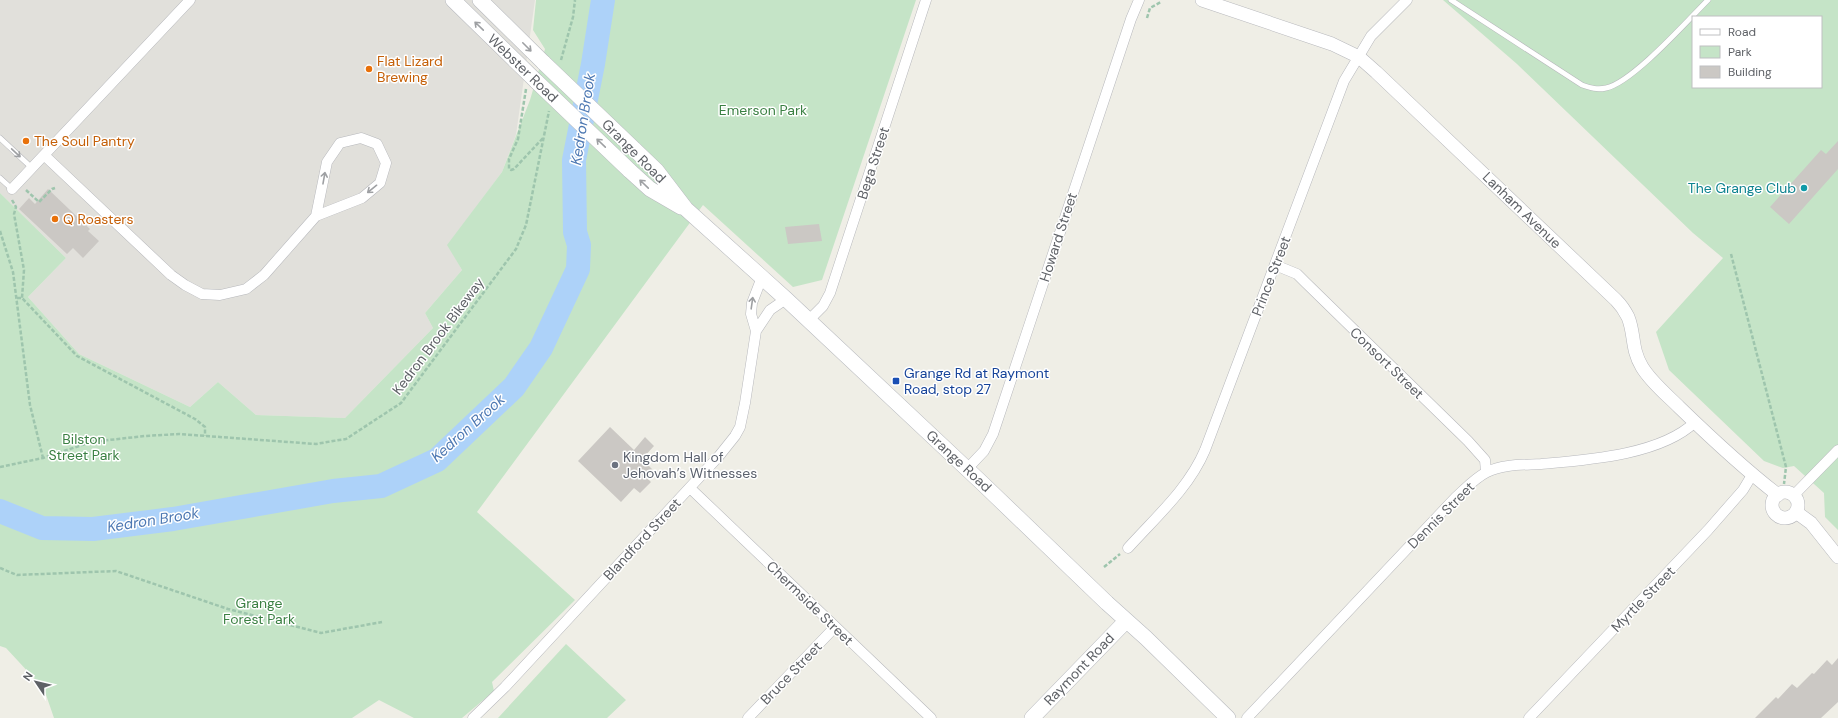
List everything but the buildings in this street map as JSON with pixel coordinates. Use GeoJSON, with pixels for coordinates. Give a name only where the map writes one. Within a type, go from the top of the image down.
{"type":"FeatureCollection","features":[{"type":"Feature","properties":{"kind":"main road","name":"Webster Road"},"geometry":{"type":"LineString","coordinates":[[452,0],[533,84],[630,170]]}},
{"type":"Feature","properties":{"kind":"main road","name":"Webster Road"},"geometry":{"type":"LineString","coordinates":[[480,0],[544,64]]}},
{"type":"Feature","properties":{"kind":"main road","name":"Grange Road"},"geometry":{"type":"LineString","coordinates":[[544,64],[657,171],[686,209],[809,320],[1126,621],[1146,638],[1228,718]]}},
{"type":"Feature","properties":{"kind":"main road","name":"Grange Road"},"geometry":{"type":"LineString","coordinates":[[630,170],[650,190],[686,209]]}},
{"type":"Feature","properties":{"kind":"main road","name":"Raymont Road"},"geometry":{"type":"LineString","coordinates":[[1032,718],[1126,621]]}},
{"type":"Feature","properties":{"kind":"street","name":"Bega Street"},"geometry":{"type":"LineString","coordinates":[[809,320],[823,306],[830,293],[926,0]]}},
{"type":"Feature","properties":{"kind":"street","name":"Howard Street"},"geometry":{"type":"LineString","coordinates":[[967,469],[984,451],[993,434],[1131,19],[1139,0]]}},
{"type":"Feature","properties":{"kind":"street","name":"Lanham Avenue"},"geometry":{"type":"LineString","coordinates":[[1202,0],[1332,44],[1359,57],[1408,100],[1616,300],[1624,309],[1629,319],[1635,353],[1642,368],[1656,384],[1752,475],[1785,494]]}},
{"type":"Feature","properties":{"kind":"street","name":"Prince Street"},"geometry":{"type":"LineString","coordinates":[[1128,548],[1185,486],[1196,470],[1205,450],[1340,90],[1371,36],[1407,0]]}},
{"type":"Feature","properties":{"kind":"street"},"geometry":{"type":"LineString","coordinates":[[15,186],[186,2]]}},
{"type":"Feature","properties":{"kind":"street"},"geometry":{"type":"LineString","coordinates":[[44,155],[171,275],[202,294],[220,295],[246,289],[264,275],[316,216],[362,198],[380,183],[386,163],[377,144],[361,138],[340,143],[326,162],[316,216]]}},
{"type":"Feature","properties":{"kind":"street","name":"Consort Street"},"geometry":{"type":"LineString","coordinates":[[1275,265],[1297,274],[1468,441],[1485,460],[1486,472]]}},
{"type":"Feature","properties":{"kind":"street","name":"Blandford Street"},"geometry":{"type":"LineString","coordinates":[[756,331],[751,314],[752,303],[762,277]]}},
{"type":"Feature","properties":{"kind":"street","name":"Blandford Street"},"geometry":{"type":"LineString","coordinates":[[473,718],[505,687],[728,447],[740,427],[756,331],[770,310],[786,299]]}},
{"type":"Feature","properties":{"kind":"street","name":"Dennis Street"},"geometry":{"type":"LineString","coordinates":[[1247,718],[1456,497],[1486,472],[1499,467],[1575,461],[1640,450],[1662,444],[1686,431],[1695,422]]}},
{"type":"Feature","properties":{"kind":"street"},"geometry":{"type":"LineString","coordinates":[[1796,512],[1786,518],[1781,518],[1772,510],[1772,504],[1838,450]]}},
{"type":"Feature","properties":{"kind":"street","name":"Myrtle Street"},"geometry":{"type":"LineString","coordinates":[[1529,718],[1708,530],[1743,490],[1752,475]]}},
{"type":"Feature","properties":{"kind":"street","name":"Chermside Street"},"geometry":{"type":"LineString","coordinates":[[690,488],[931,718]]}},
{"type":"Feature","properties":{"kind":"street"},"geometry":{"type":"LineString","coordinates":[[1785,494],[1797,504],[1796,512]]}},
{"type":"Feature","properties":{"kind":"street"},"geometry":{"type":"LineString","coordinates":[[1796,512],[1811,523],[1838,557]]}},
{"type":"Feature","properties":{"kind":"street","name":"Bruce Street"},"geometry":{"type":"LineString","coordinates":[[748,718],[835,628]]}},
{"type":"Feature","properties":{"kind":"lane"},"geometry":{"type":"LineString","coordinates":[[1451,0],[1582,85],[1595,89],[1607,88],[1621,82],[1641,66],[1708,0]]}},
{"type":"Feature","properties":{"kind":"lane"},"geometry":{"type":"LineString","coordinates":[[0,138],[32,168]]}},
{"type":"Feature","properties":{"kind":"lane"},"geometry":{"type":"LineString","coordinates":[[0,178],[15,186]]}},
{"type":"Feature","properties":{"kind":"path"},"geometry":{"type":"LineString","coordinates":[[560,64],[573,17],[575,0]]}},
{"type":"Feature","properties":{"kind":"path"},"geometry":{"type":"LineString","coordinates":[[1147,18],[1150,8],[1161,2]]}},
{"type":"Feature","properties":{"kind":"path"},"geometry":{"type":"LineString","coordinates":[[533,84],[518,139],[509,159],[509,169],[514,169],[544,137]]}},
{"type":"Feature","properties":{"kind":"path","name":"Kedron Brook Bikeway"},"geometry":{"type":"LineString","coordinates":[[0,467],[43,458],[91,442],[179,434],[316,444],[346,439],[401,403],[516,249],[522,239],[526,225],[550,108]]}},
{"type":"Feature","properties":{"kind":"path"},"geometry":{"type":"LineString","coordinates":[[22,298],[24,270],[14,214],[16,207],[12,202],[15,186],[38,202],[55,188]]}},
{"type":"Feature","properties":{"kind":"path"},"geometry":{"type":"LineString","coordinates":[[0,231],[13,272],[30,405],[43,458]]}},
{"type":"Feature","properties":{"kind":"path"},"geometry":{"type":"LineString","coordinates":[[1731,254],[1786,467],[1785,494]]}},
{"type":"Feature","properties":{"kind":"path"},"geometry":{"type":"LineString","coordinates":[[17,298],[22,298],[77,356],[195,419],[205,426],[205,436]]}},
{"type":"Feature","properties":{"kind":"path"},"geometry":{"type":"LineString","coordinates":[[1104,567],[1128,548]]}},
{"type":"Feature","properties":{"kind":"path"},"geometry":{"type":"LineString","coordinates":[[0,568],[17,575],[116,571],[228,609],[321,633],[382,622]]}},
{"type":"Feature","properties":{"kind":"shaded area"},"geometry":{"type":"Polygon","coordinates":[[[0,0],[535,0],[516,135],[502,172],[448,245],[462,270],[425,313],[433,328],[345,418],[256,415],[218,382],[190,407],[79,354],[28,297],[66,258],[0,193],[0,0]]]}},
{"type":"Feature","properties":{"kind":"green space"},"geometry":{"type":"Polygon","coordinates":[[[536,0],[916,0],[822,280],[793,287],[703,205],[477,512],[575,600],[492,682],[494,691],[462,718],[414,718],[379,700],[352,718],[54,718],[44,689],[6,648],[0,646],[0,193],[66,258],[28,297],[79,354],[190,407],[218,382],[256,415],[345,418],[433,328],[425,313],[462,270],[447,245],[502,172],[530,100],[545,49],[533,30],[536,0]]]}},
{"type":"Feature","properties":{"kind":"green space"},"geometry":{"type":"Polygon","coordinates":[[[1443,0],[1838,0],[1838,530],[1825,517],[1824,493],[1794,466],[1783,468],[1764,461],[1669,370],[1656,332],[1723,258],[1693,233],[1517,64],[1443,0]]]}},
{"type":"Feature","properties":{"kind":"green space"},"geometry":{"type":"Polygon","coordinates":[[[566,644],[626,700],[607,718],[498,718],[566,644]]]}},
{"type":"Feature","properties":{"kind":"waterway","name":"Kedron Brook"},"geometry":{"type":"LineString","coordinates":[[0,511],[42,528],[93,529],[173,519],[333,491],[381,486],[437,460],[514,387],[541,348],[578,269],[579,245],[575,232],[574,160],[593,64],[603,0]]}},
{"type":"Feature","properties":{"kind":"place","name":"Flat Lizard Brewing"},"geometry":{"type":"Point","coordinates":[369,69]}},
{"type":"Feature","properties":{"kind":"place","name":"The Soul Pantry"},"geometry":{"type":"Point","coordinates":[26,141]}},
{"type":"Feature","properties":{"kind":"place","name":"The Grange Club"},"geometry":{"type":"Point","coordinates":[1804,188]}},
{"type":"Feature","properties":{"kind":"place","name":"Q Roasters"},"geometry":{"type":"Point","coordinates":[55,219]}},
{"type":"Feature","properties":{"kind":"place","name":"Grange Rd at Raymont Road, stop 27"},"geometry":{"type":"Point","coordinates":[896,381]}},
{"type":"Feature","properties":{"kind":"place","name":"Kingdom Hall of Jehovah’s Witnesses"},"geometry":{"type":"Point","coordinates":[615,465]}},
{"type":"Feature","properties":{"kind":"park label","name":"Emerson Park"},"geometry":{"type":"Point","coordinates":[763,110]}},
{"type":"Feature","properties":{"kind":"park label","name":"Bilston Street Park"},"geometry":{"type":"Point","coordinates":[84,448]}},
{"type":"Feature","properties":{"kind":"park label","name":"Grange Forest Park"},"geometry":{"type":"Point","coordinates":[259,612]}}]}
